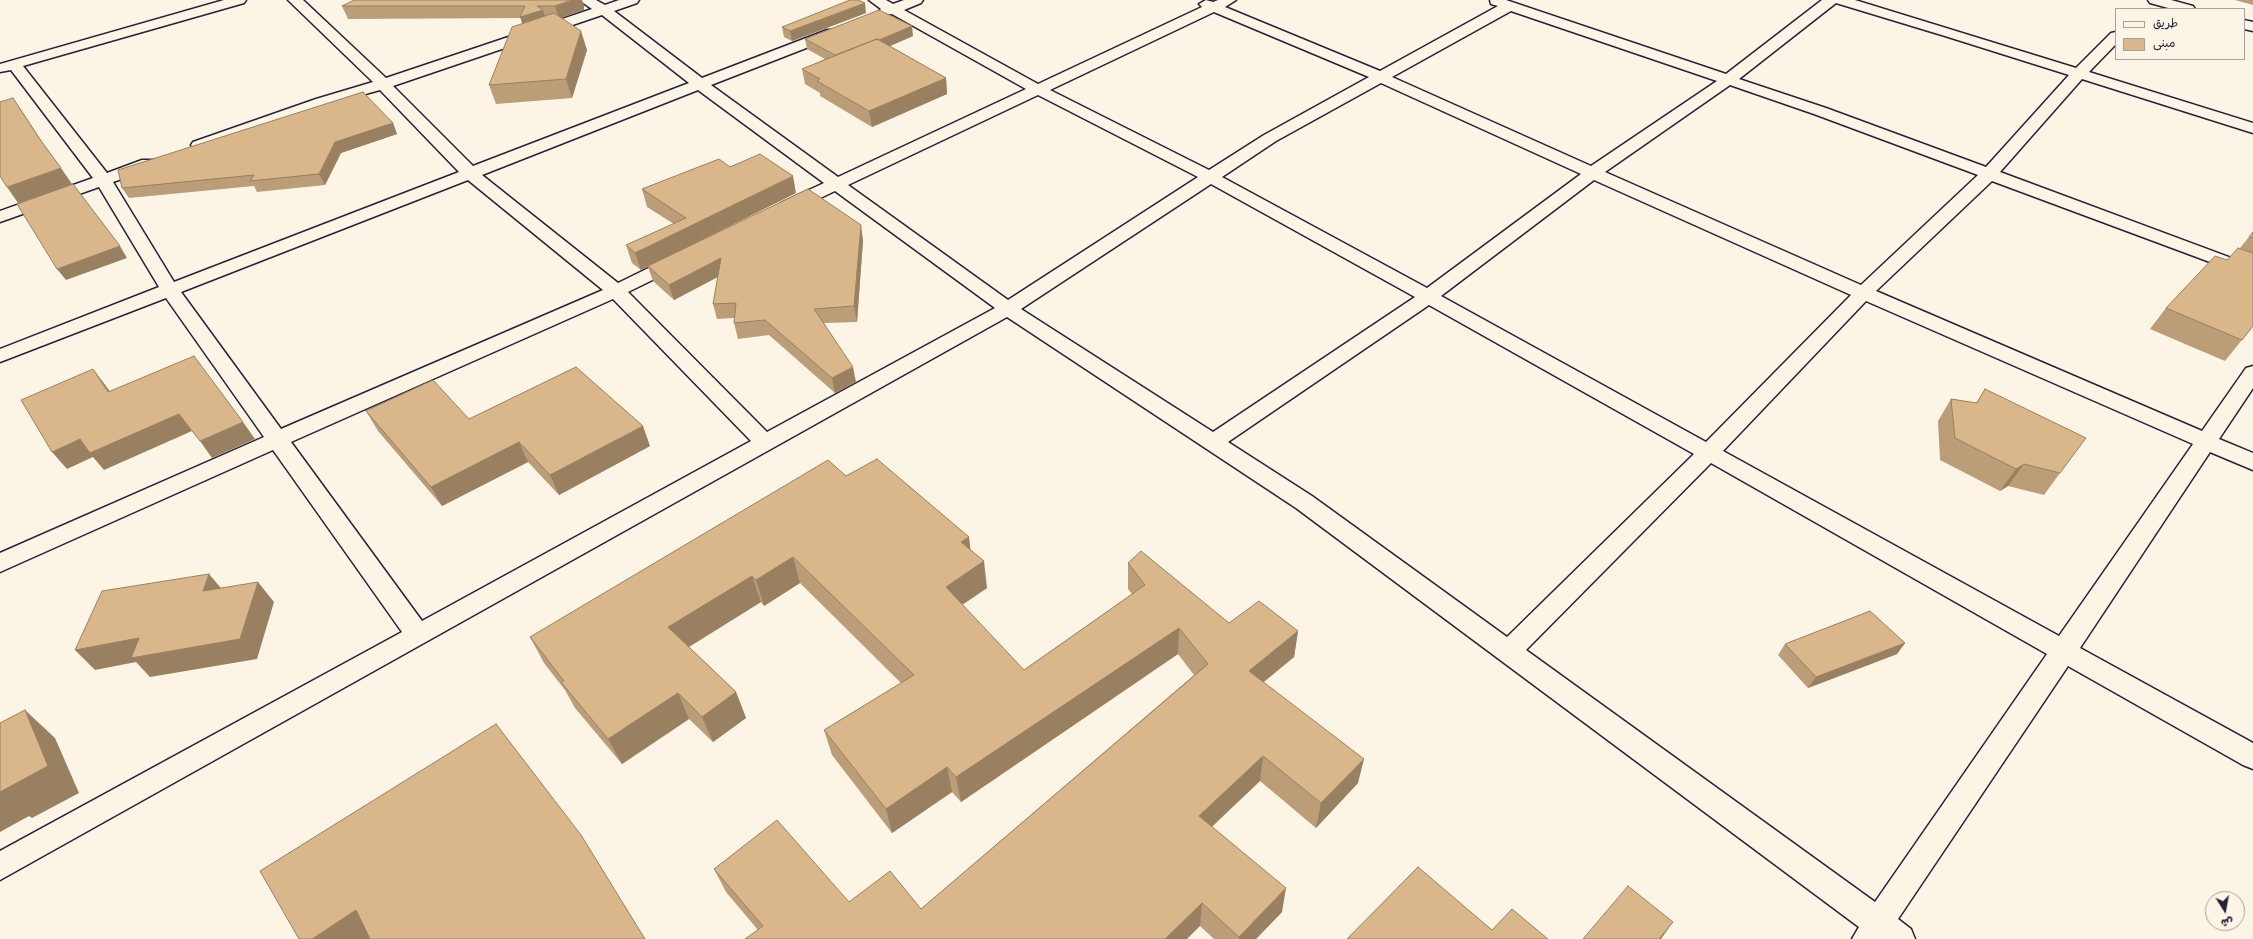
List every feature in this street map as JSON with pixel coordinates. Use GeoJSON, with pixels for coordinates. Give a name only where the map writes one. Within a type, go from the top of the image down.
{"type":"FeatureCollection","features":[{"type":"Feature","properties":{"kind":"street"},"geometry":{"type":"LineString","coordinates":[[239,0],[7,66],[104,179],[170,290],[278,438],[418,635]]}},
{"type":"Feature","properties":{"kind":"street"},"geometry":{"type":"LineString","coordinates":[[295,0],[384,84],[471,174],[616,291],[765,443]]}},
{"type":"Feature","properties":{"kind":"street"},"geometry":{"type":"LineString","coordinates":[[186,150],[321,102],[384,84],[595,5],[632,0]]}},
{"type":"Feature","properties":{"kind":"street"},"geometry":{"type":"LineString","coordinates":[[881,9],[916,0]]}},
{"type":"Feature","properties":{"kind":"street"},"geometry":{"type":"LineString","coordinates":[[1196,0],[1222,4],[1592,173],[1863,293],[2253,462]]}},
{"type":"Feature","properties":{"kind":"street"},"geometry":{"type":"LineString","coordinates":[[1212,442],[1428,297],[1592,173],[1728,80],[1830,0]]}},
{"type":"Feature","properties":{"kind":"street"},"geometry":{"type":"LineString","coordinates":[[1840,0],[2253,128]]}},
{"type":"Feature","properties":{"kind":"street"},"geometry":{"type":"LineString","coordinates":[[2144,8],[2152,0]]}},
{"type":"Feature","properties":{"kind":"street"},"geometry":{"type":"LineString","coordinates":[[2156,0],[2184,8]]}},
{"type":"Feature","properties":{"kind":"street"},"geometry":{"type":"LineString","coordinates":[[0,866],[1008,308],[1270,138],[1380,77],[1502,3],[1820,111],[2253,272]]}},
{"type":"Feature","properties":{"kind":"street"},"geometry":{"type":"LineString","coordinates":[[771,214],[1222,4]]}},
{"type":"Feature","properties":{"kind":"street"},"geometry":{"type":"LineString","coordinates":[[595,5],[701,85],[1008,308],[1304,502],[1508,652],[1882,934],[2064,651],[2253,374]]}},
{"type":"Feature","properties":{"kind":"street"},"geometry":{"type":"LineString","coordinates":[[881,9],[1210,177],[1709,452],[2253,757]]}},
{"type":"Feature","properties":{"kind":"street"},"geometry":{"type":"LineString","coordinates":[[0,356],[701,85],[849,26]]}},
{"type":"Feature","properties":{"kind":"street"},"geometry":{"type":"LineString","coordinates":[[1508,652],[1709,452],[1863,293],[1989,174],[2079,74],[2115,37]]}},
{"type":"Feature","properties":{"kind":"street"},"geometry":{"type":"LineString","coordinates":[[0,217],[164,158]]}},
{"type":"Feature","properties":{"kind":"street"},"geometry":{"type":"LineString","coordinates":[[0,563],[278,438],[616,291],[693,252]]}},
{"type":"Feature","properties":{"kind":"building"},"geometry":{"type":"Polygon","coordinates":[[[354,0],[572,0],[555,6],[537,6],[543,10],[520,17],[525,6],[342,6],[354,0]]]}},
{"type":"Feature","properties":{"kind":"building"},"geometry":{"type":"Polygon","coordinates":[[[850,0],[858,0],[865,3],[790,31],[782,27],[850,0]]]}},
{"type":"Feature","properties":{"kind":"building"},"geometry":{"type":"Polygon","coordinates":[[[879,10],[912,26],[879,40],[877,39],[835,55],[805,39],[879,10]]]}},
{"type":"Feature","properties":{"kind":"building"},"geometry":{"type":"Polygon","coordinates":[[[554,13],[581,31],[566,79],[489,85],[512,27],[554,13]]]}},
{"type":"Feature","properties":{"kind":"building"},"geometry":{"type":"Polygon","coordinates":[[[877,39],[946,78],[869,111],[817,81],[820,79],[802,69],[877,39]]]}},
{"type":"Feature","properties":{"kind":"building"},"geometry":{"type":"Polygon","coordinates":[[[363,92],[393,123],[335,142],[319,174],[250,181],[254,175],[122,188],[118,170],[363,92]]]}},
{"type":"Feature","properties":{"kind":"building"},"geometry":{"type":"Polygon","coordinates":[[[13,98],[61,168],[7,187],[0,176],[0,102],[13,98]]]}},
{"type":"Feature","properties":{"kind":"building"},"geometry":{"type":"Polygon","coordinates":[[[760,154],[793,176],[635,253],[626,245],[686,218],[642,189],[719,159],[730,167],[760,154]]]}},
{"type":"Feature","properties":{"kind":"building"},"geometry":{"type":"Polygon","coordinates":[[[73,184],[120,246],[57,269],[17,204],[73,184]]]}},
{"type":"Feature","properties":{"kind":"building"},"geometry":{"type":"Polygon","coordinates":[[[808,189],[861,225],[854,306],[814,309],[853,367],[832,378],[765,320],[734,323],[736,303],[713,304],[721,258],[669,285],[648,266],[808,189]]]}},
{"type":"Feature","properties":{"kind":"building"},"geometry":{"type":"Polygon","coordinates":[[[2253,232],[2253,238],[2249,237],[2253,232]]]}},
{"type":"Feature","properties":{"kind":"building"},"geometry":{"type":"Polygon","coordinates":[[[2238,248],[2253,253],[2253,326],[2242,340],[2166,308],[2215,256],[2227,260],[2238,248]]]}},
{"type":"Feature","properties":{"kind":"building"},"geometry":{"type":"Polygon","coordinates":[[[194,356],[243,422],[200,441],[179,414],[90,453],[80,439],[52,452],[21,400],[93,369],[108,392],[194,356]]]}},
{"type":"Feature","properties":{"kind":"building"},"geometry":{"type":"Polygon","coordinates":[[[576,367],[643,426],[550,475],[519,442],[431,487],[366,411],[433,380],[469,419],[576,367]]]}},
{"type":"Feature","properties":{"kind":"building"},"geometry":{"type":"Polygon","coordinates":[[[1985,389],[2086,438],[2060,473],[2024,464],[2016,469],[1955,438],[1951,399],[1977,403],[1985,389]]]}},
{"type":"Feature","properties":{"kind":"building"},"geometry":{"type":"Polygon","coordinates":[[[877,459],[969,537],[961,542],[984,561],[946,587],[1024,670],[1145,585],[1128,563],[1141,551],[1229,623],[1259,601],[1298,631],[1249,671],[1364,759],[1321,803],[1263,756],[1199,816],[1286,888],[1239,937],[1202,903],[1165,939],[745,939],[763,926],[714,869],[777,820],[849,902],[890,871],[921,909],[1208,664],[1179,628],[956,777],[947,767],[886,809],[824,730],[914,675],[793,557],[756,580],[752,576],[668,627],[736,692],[702,717],[678,693],[608,739],[561,682],[564,681],[530,637],[828,460],[846,476],[877,459]]]}},
{"type":"Feature","properties":{"kind":"building"},"geometry":{"type":"Polygon","coordinates":[[[209,574],[203,591],[258,582],[240,639],[131,658],[139,638],[75,650],[102,591],[209,574]]]}},
{"type":"Feature","properties":{"kind":"building"},"geometry":{"type":"Polygon","coordinates":[[[1870,611],[1905,643],[1816,677],[1785,644],[1870,611]]]}},
{"type":"Feature","properties":{"kind":"building"},"geometry":{"type":"Polygon","coordinates":[[[25,710],[48,766],[0,792],[0,723],[25,710]]]}},
{"type":"Feature","properties":{"kind":"building"},"geometry":{"type":"Polygon","coordinates":[[[496,724],[581,835],[645,939],[370,939],[356,910],[312,939],[299,939],[260,871],[496,724]]]}},
{"type":"Feature","properties":{"kind":"building"},"geometry":{"type":"Polygon","coordinates":[[[1418,867],[1492,930],[1512,909],[1548,939],[1347,939],[1418,867]]]}},
{"type":"Feature","properties":{"kind":"building"},"geometry":{"type":"Polygon","coordinates":[[[1628,886],[1673,922],[1659,939],[1583,939],[1628,886]]]}}]}
